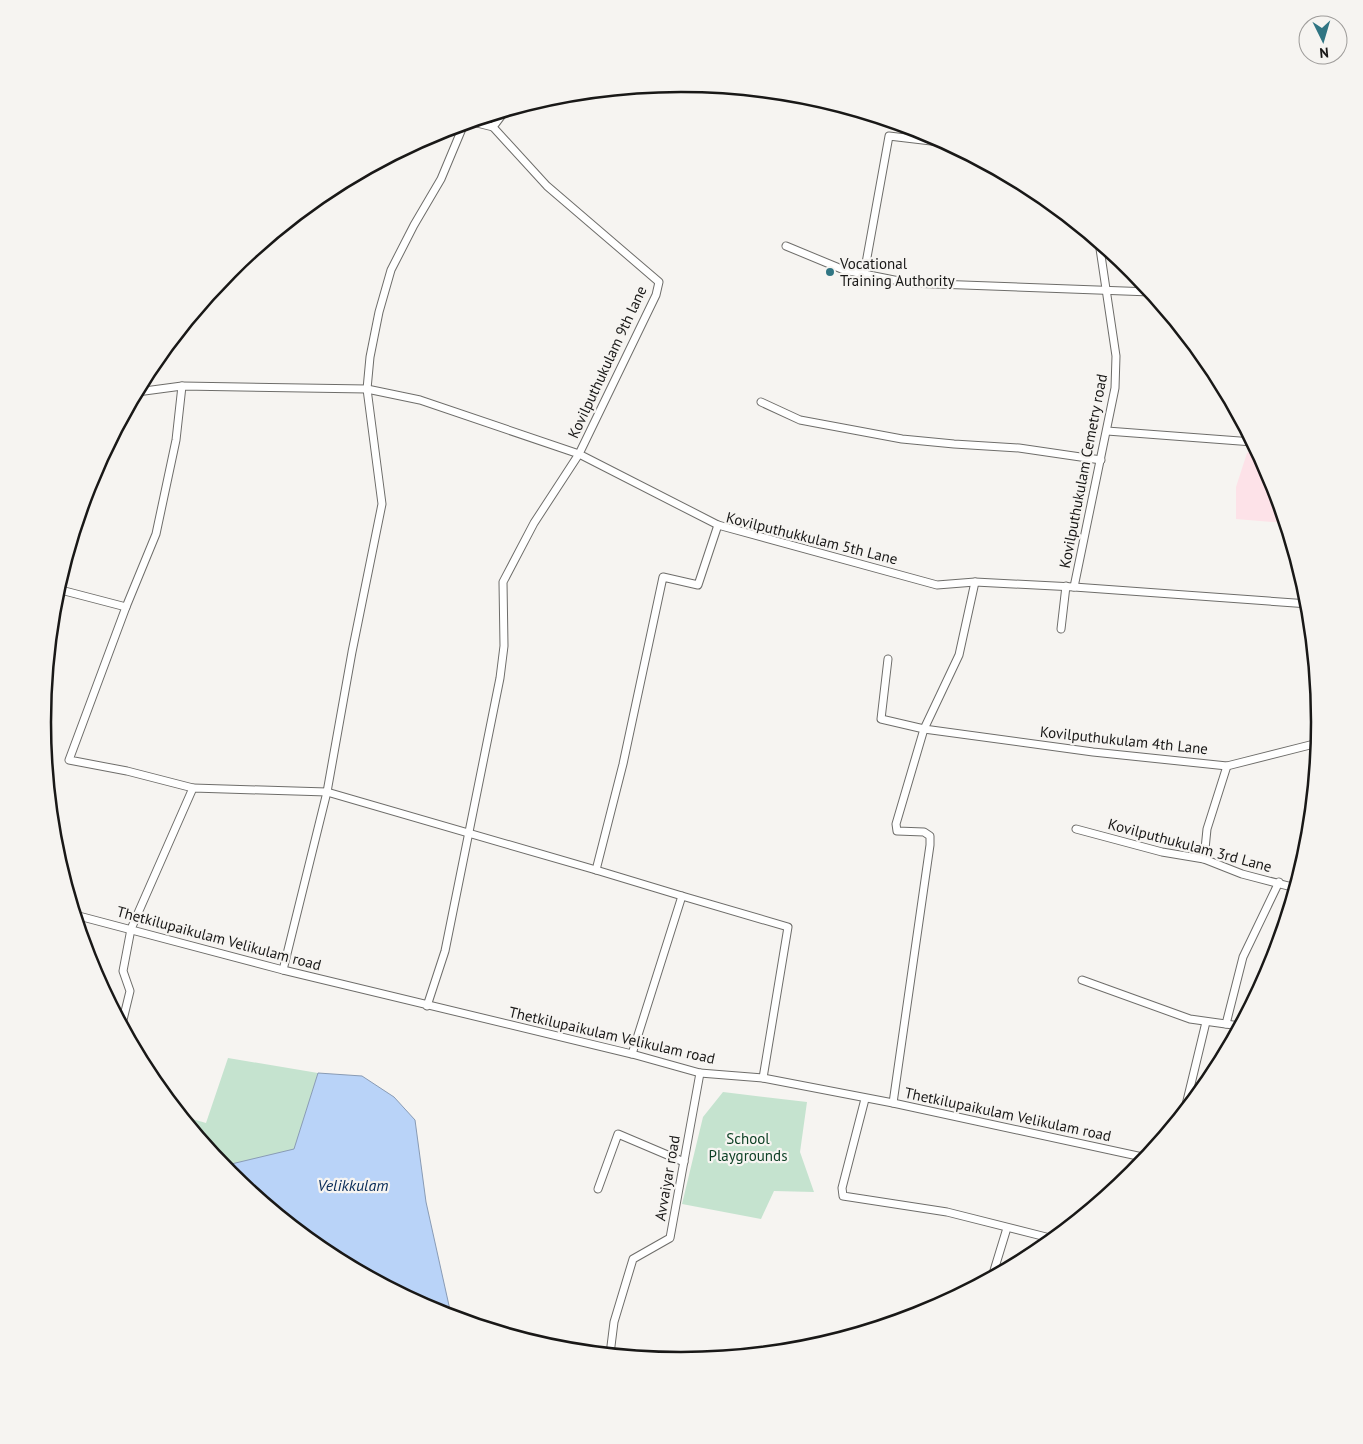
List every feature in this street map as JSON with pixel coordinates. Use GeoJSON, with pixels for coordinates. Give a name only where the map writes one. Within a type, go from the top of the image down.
{"type":"FeatureCollection","features":[{"type":"Feature","properties":{"kind":"street"},"geometry":{"type":"LineString","coordinates":[[482,124],[493,127],[499,119]]}},
{"type":"Feature","properties":{"kind":"street","name":"Kovilputhukulam 9th lane"},"geometry":{"type":"LineString","coordinates":[[493,127],[547,186],[659,282],[656,295],[579,454],[718,525]]}},
{"type":"Feature","properties":{"kind":"street"},"geometry":{"type":"LineString","coordinates":[[283,970],[328,792],[352,652],[382,504],[367,389],[370,357],[392,270],[414,225],[441,179],[461,132]]}},
{"type":"Feature","properties":{"kind":"street"},"geometry":{"type":"LineString","coordinates":[[864,274],[889,136],[923,140]]}},
{"type":"Feature","properties":{"kind":"street"},"geometry":{"type":"LineString","coordinates":[[786,246],[844,270],[909,283],[1142,292]]}},
{"type":"Feature","properties":{"kind":"street","name":"Kovilputhukulam Cemetry road"},"geometry":{"type":"LineString","coordinates":[[1061,629],[1101,460],[1115,388],[1116,356],[1100,251]]}},
{"type":"Feature","properties":{"kind":"street"},"geometry":{"type":"LineString","coordinates":[[182,386],[176,440],[156,534],[126,607],[69,760],[128,771],[193,788],[328,792],[468,831],[788,927],[763,1078]]}},
{"type":"Feature","properties":{"kind":"street"},"geometry":{"type":"LineString","coordinates":[[146,391],[182,386],[367,389],[420,400],[579,454],[534,523],[503,582],[504,646],[500,678],[445,950],[427,1006]]}},
{"type":"Feature","properties":{"kind":"street"},"geometry":{"type":"LineString","coordinates":[[761,402],[800,420],[902,439],[1019,448],[1101,460]]}},
{"type":"Feature","properties":{"kind":"street"},"geometry":{"type":"LineString","coordinates":[[1107,431],[1246,441]]}},
{"type":"Feature","properties":{"kind":"street","name":"Kovilputhukkulam 5th Lane"},"geometry":{"type":"LineString","coordinates":[[596,870],[623,764],[663,577],[698,585],[718,525],[937,585],[974,582],[1070,586],[1301,603]]}},
{"type":"Feature","properties":{"kind":"street"},"geometry":{"type":"LineString","coordinates":[[893,1103],[930,845],[930,836],[924,832],[897,831],[896,824],[924,729],[960,655],[974,582]]}},
{"type":"Feature","properties":{"kind":"street"},"geometry":{"type":"LineString","coordinates":[[65,591],[126,607]]}},
{"type":"Feature","properties":{"kind":"street","name":"Kovilputhukulam 4th Lane"},"geometry":{"type":"LineString","coordinates":[[888,659],[881,719],[924,729],[1093,752],[1227,766],[1311,745]]}},
{"type":"Feature","properties":{"kind":"street"},"geometry":{"type":"LineString","coordinates":[[1204,859],[1207,829],[1227,766]]}},
{"type":"Feature","properties":{"kind":"street"},"geometry":{"type":"LineString","coordinates":[[124,1016],[130,991],[122,971],[131,928],[193,788]]}},
{"type":"Feature","properties":{"kind":"street","name":"Kovilputhukulam 3rd Lane"},"geometry":{"type":"LineString","coordinates":[[1076,829],[1162,852],[1204,859],[1242,874],[1290,886]]}},
{"type":"Feature","properties":{"kind":"street"},"geometry":{"type":"LineString","coordinates":[[1226,1024],[1244,956],[1279,882]]}},
{"type":"Feature","properties":{"kind":"street"},"geometry":{"type":"LineString","coordinates":[[632,1054],[682,896]]}},
{"type":"Feature","properties":{"kind":"street","name":"Thetkilupaikulam Velikulam road"},"geometry":{"type":"LineString","coordinates":[[83,917],[131,928],[283,970],[632,1054],[700,1073],[763,1078],[893,1103],[1138,1156]]}},
{"type":"Feature","properties":{"kind":"street"},"geometry":{"type":"LineString","coordinates":[[1082,980],[1174,1014],[1206,1022],[1234,1025]]}},
{"type":"Feature","properties":{"kind":"street"},"geometry":{"type":"LineString","coordinates":[[1187,1098],[1206,1022]]}},
{"type":"Feature","properties":{"kind":"street","name":"Avvaiyar road"},"geometry":{"type":"LineString","coordinates":[[611,1348],[614,1322],[633,1259],[670,1238],[700,1073]]}},
{"type":"Feature","properties":{"kind":"street"},"geometry":{"type":"LineString","coordinates":[[865,1099],[842,1188],[843,1196],[947,1212],[1045,1237]]}},
{"type":"Feature","properties":{"kind":"street"},"geometry":{"type":"LineString","coordinates":[[598,1189],[618,1134],[684,1162]]}},
{"type":"Feature","properties":{"kind":"street"},"geometry":{"type":"LineString","coordinates":[[994,1269],[1007,1228]]}},
{"type":"Feature","properties":{"kind":"shaded area"},"geometry":{"type":"Polygon","coordinates":[[[1251,451],[1279,522],[1236,519],[1236,487],[1247,453],[1251,451]]]}},
{"type":"Feature","properties":{"kind":"green space"},"geometry":{"type":"Polygon","coordinates":[[[228,1058],[318,1073],[294,1150],[232,1164],[192,1119],[206,1123],[228,1058]]]}},
{"type":"Feature","properties":{"kind":"green space","name":"School Playgrounds"},"geometry":{"type":"Polygon","coordinates":[[[723,1092],[807,1102],[800,1152],[814,1192],[774,1191],[761,1219],[682,1204],[703,1117],[723,1092]]]}},
{"type":"Feature","properties":{"kind":"water","name":"Velikkulam"},"geometry":{"type":"Polygon","coordinates":[[[318,1073],[362,1076],[394,1097],[415,1120],[426,1202],[449,1308],[366,1268],[331,1246],[266,1196],[232,1164],[294,1149],[318,1073]]]}},
{"type":"Feature","properties":{"kind":"place","name":"Vocational Training Authority"},"geometry":{"type":"Point","coordinates":[830,272]}}]}
